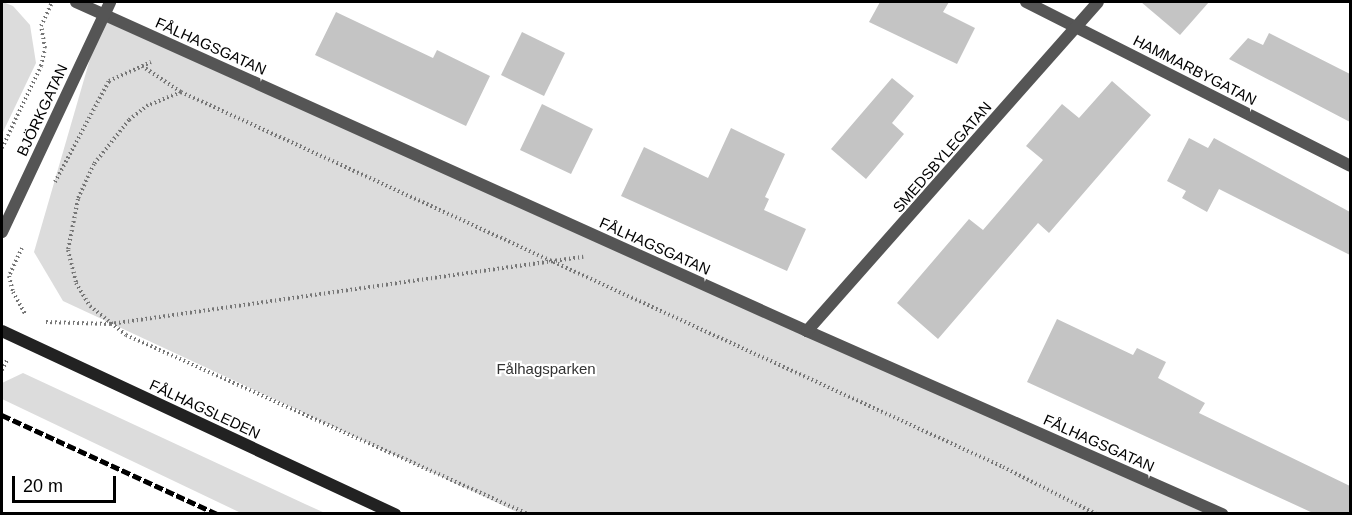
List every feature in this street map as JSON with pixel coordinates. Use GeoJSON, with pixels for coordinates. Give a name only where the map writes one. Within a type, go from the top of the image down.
{"type":"FeatureCollection","features":[{"type":"Feature","properties":{"kind":"main road","name":"FÅLHAGSLEDEN"},"geometry":{"type":"LineString","coordinates":[[2,331],[395,513]]}},
{"type":"Feature","properties":{"kind":"street","name":"FÅLHAGSGATAN"},"geometry":{"type":"LineString","coordinates":[[76,2],[807,332],[1222,513]]}},
{"type":"Feature","properties":{"kind":"street","name":"BJÖRKGATAN"},"geometry":{"type":"LineString","coordinates":[[2,232],[110,2]]}},
{"type":"Feature","properties":{"kind":"street","name":"HAMMARBYGATAN"},"geometry":{"type":"LineString","coordinates":[[1026,2],[1350,166]]}},
{"type":"Feature","properties":{"kind":"street","name":"SMEDSBYLEGATAN"},"geometry":{"type":"LineString","coordinates":[[807,332],[1098,2]]}},
{"type":"Feature","properties":{"kind":"path"},"geometry":{"type":"LineString","coordinates":[[2,148],[41,66],[45,48],[40,26],[52,2]]}},
{"type":"Feature","properties":{"kind":"path"},"geometry":{"type":"LineString","coordinates":[[54,184],[109,81],[152,62],[161,40]]}},
{"type":"Feature","properties":{"kind":"path"},"geometry":{"type":"LineString","coordinates":[[142,66],[181,92],[555,261],[1096,513]]}},
{"type":"Feature","properties":{"kind":"path"},"geometry":{"type":"LineString","coordinates":[[181,92],[148,105],[129,120],[94,164],[78,199],[68,250],[73,272],[90,306],[110,324],[241,387],[528,513]]}},
{"type":"Feature","properties":{"kind":"path"},"geometry":{"type":"LineString","coordinates":[[23,245],[9,276],[13,292],[26,315],[56,326],[110,324],[626,249]]}},
{"type":"Feature","properties":{"kind":"path"},"geometry":{"type":"LineString","coordinates":[[2,370],[26,315]]}},
{"type":"Feature","properties":{"kind":"green space"},"geometry":{"type":"Polygon","coordinates":[[[3,2],[13,6],[30,25],[36,63],[2,134],[3,2]]]}},
{"type":"Feature","properties":{"kind":"green space","name":"Fålhagsparken"},"geometry":{"type":"Polygon","coordinates":[[[103,14],[1222,513],[519,513],[63,301],[34,252],[103,14]]]}},
{"type":"Feature","properties":{"kind":"green space"},"geometry":{"type":"Polygon","coordinates":[[[23,373],[325,513],[241,513],[2,399],[2,383],[23,373]]]}},
{"type":"Feature","properties":{"kind":"building"},"geometry":{"type":"Polygon","coordinates":[[[880,2],[949,2],[943,12],[975,28],[957,64],[869,22],[880,2]]]}},
{"type":"Feature","properties":{"kind":"building"},"geometry":{"type":"Polygon","coordinates":[[[1141,2],[1209,2],[1180,35],[1141,2]]]}},
{"type":"Feature","properties":{"kind":"building"},"geometry":{"type":"Polygon","coordinates":[[[336,12],[433,58],[437,50],[490,76],[466,126],[315,55],[336,12]]]}},
{"type":"Feature","properties":{"kind":"building"},"geometry":{"type":"Polygon","coordinates":[[[522,32],[565,53],[544,96],[501,75],[522,32]]]}},
{"type":"Feature","properties":{"kind":"building"},"geometry":{"type":"Polygon","coordinates":[[[1269,33],[1350,74],[1350,122],[1229,59],[1248,38],[1263,45],[1269,33]]]}},
{"type":"Feature","properties":{"kind":"building"},"geometry":{"type":"Polygon","coordinates":[[[892,78],[914,96],[892,123],[904,134],[866,179],[831,149],[892,78]]]}},
{"type":"Feature","properties":{"kind":"building"},"geometry":{"type":"Polygon","coordinates":[[[1112,81],[1151,115],[1049,233],[1038,223],[938,339],[897,303],[969,219],[983,230],[1043,160],[1026,146],[1062,104],[1079,118],[1112,81]]]}},
{"type":"Feature","properties":{"kind":"building"},"geometry":{"type":"Polygon","coordinates":[[[542,104],[593,129],[571,174],[520,150],[542,104]]]}},
{"type":"Feature","properties":{"kind":"building"},"geometry":{"type":"Polygon","coordinates":[[[731,128],[785,154],[765,197],[769,199],[764,210],[806,229],[787,271],[621,196],[644,147],[708,178],[731,128]]]}},
{"type":"Feature","properties":{"kind":"building"},"geometry":{"type":"Polygon","coordinates":[[[1189,138],[1208,148],[1214,138],[1350,212],[1350,255],[1219,189],[1207,212],[1182,198],[1186,191],[1167,181],[1189,138]]]}},
{"type":"Feature","properties":{"kind":"building"},"geometry":{"type":"Polygon","coordinates":[[[1057,319],[1133,355],[1137,348],[1166,362],[1158,378],[1205,403],[1199,413],[1350,486],[1350,513],[1313,513],[1027,382],[1057,319]]]}},
{"type":"Feature","properties":{"kind":"railway"},"geometry":{"type":"LineString","coordinates":[[2,415],[217,514]]}}]}
